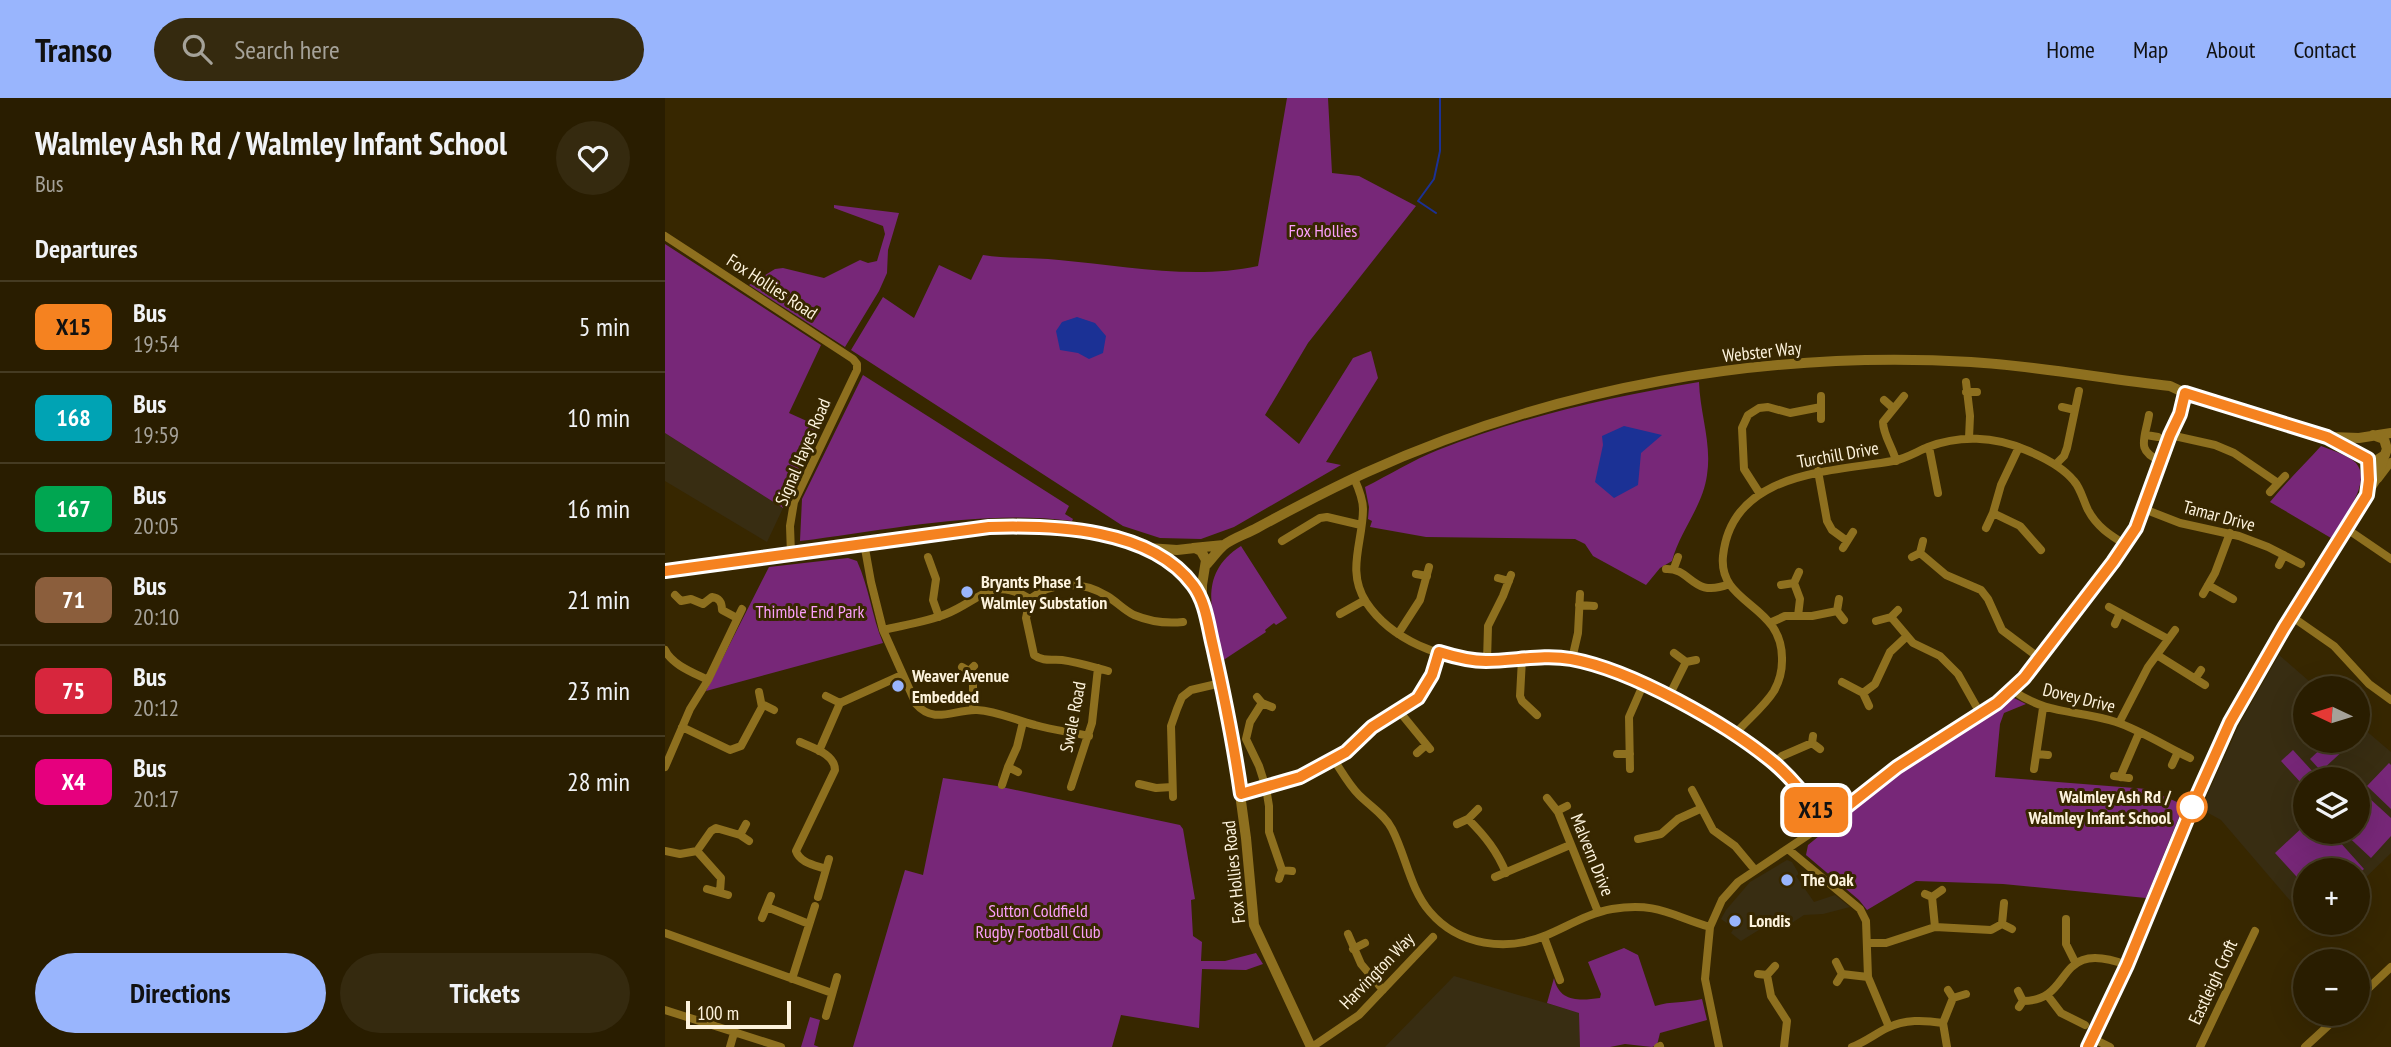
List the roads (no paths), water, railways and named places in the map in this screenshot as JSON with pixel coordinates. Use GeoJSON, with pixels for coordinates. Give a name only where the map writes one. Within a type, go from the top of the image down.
{"type":"FeatureCollection","features":[{"type":"Feature","properties":{"kind":"street","name":"Fox Hollies Road"},"geometry":{"type":"LineString","coordinates":[[665,236],[853,359],[857,367]]}},
{"type":"Feature","properties":{"kind":"street","name":"Webster Way"},"geometry":{"type":"LineString","coordinates":[[1148,548],[1189,549],[1224,545],[1354,478],[1459,435],[1562,402],[1671,379],[1774,365],[1873,360],[1972,362],[2170,386],[2327,437],[2366,457]]}},
{"type":"Feature","properties":{"kind":"street","name":"Signal Hayes Road"},"geometry":{"type":"LineString","coordinates":[[791,554],[790,526],[794,502],[857,367]]}},
{"type":"Feature","properties":{"kind":"street"},"geometry":{"type":"LineString","coordinates":[[1966,382],[1970,416],[1969,438]]}},
{"type":"Feature","properties":{"kind":"street"},"geometry":{"type":"LineString","coordinates":[[1966,392],[1977,391]]}},
{"type":"Feature","properties":{"kind":"street"},"geometry":{"type":"LineString","coordinates":[[2056,464],[2067,448],[2079,391]]}},
{"type":"Feature","properties":{"kind":"street"},"geometry":{"type":"LineString","coordinates":[[1719,1047],[1705,979],[1710,927],[1723,900],[1738,882],[1789,850],[1897,767],[2012,690],[2126,545],[2144,509],[2180,414],[2185,393]]}},
{"type":"Feature","properties":{"kind":"street"},"geometry":{"type":"LineString","coordinates":[[1821,396],[1821,419]]}},
{"type":"Feature","properties":{"kind":"street"},"geometry":{"type":"LineString","coordinates":[[1896,461],[1893,447],[1882,427],[1885,418],[1904,396]]}},
{"type":"Feature","properties":{"kind":"street"},"geometry":{"type":"LineString","coordinates":[[1884,400],[1893,408]]}},
{"type":"Feature","properties":{"kind":"street"},"geometry":{"type":"LineString","coordinates":[[1760,494],[1744,469],[1742,428],[1748,415],[1759,408],[1768,407],[1790,413],[1821,407]]}},
{"type":"Feature","properties":{"kind":"street"},"geometry":{"type":"LineString","coordinates":[[2062,407],[2075,410]]}},
{"type":"Feature","properties":{"kind":"street"},"geometry":{"type":"LineString","coordinates":[[2149,415],[2144,452],[2161,461]]}},
{"type":"Feature","properties":{"kind":"street","name":"Webster Way"},"geometry":{"type":"LineString","coordinates":[[2327,437],[2391,433]]}},
{"type":"Feature","properties":{"kind":"street"},"geometry":{"type":"LineString","coordinates":[[2146,435],[2158,437]]}},
{"type":"Feature","properties":{"kind":"street"},"geometry":{"type":"LineString","coordinates":[[2170,435],[2215,445],[2234,453],[2278,483]]}},
{"type":"Feature","properties":{"kind":"street"},"geometry":{"type":"LineString","coordinates":[[2110,1047],[2090,1043],[2127,965],[2224,734],[2291,616],[2347,529],[2376,480],[2389,453],[2384,439],[2370,436],[2362,444],[2369,480],[2367,495]]}},
{"type":"Feature","properties":{"kind":"street","name":"Turchill Drive"},"geometry":{"type":"LineString","coordinates":[[1729,584],[1723,560],[1728,536],[1738,517],[1760,494],[1784,481],[1818,471],[1896,461],[1945,441],[1969,438],[2006,442],[2056,464],[2078,487],[2095,522],[2102,530],[2126,545]]}},
{"type":"Feature","properties":{"kind":"street"},"geometry":{"type":"LineString","coordinates":[[1925,487],[1937,489],[1929,447]]}},
{"type":"Feature","properties":{"kind":"street"},"geometry":{"type":"LineString","coordinates":[[1986,528],[2001,485],[2019,447]]}},
{"type":"Feature","properties":{"kind":"street"},"geometry":{"type":"LineString","coordinates":[[2366,457],[2377,460],[2389,453]]}},
{"type":"Feature","properties":{"kind":"street"},"geometry":{"type":"LineString","coordinates":[[1818,471],[1827,521],[1832,530],[1845,544],[1853,531]]}},
{"type":"Feature","properties":{"kind":"street"},"geometry":{"type":"LineString","coordinates":[[2270,492],[2285,476]]}},
{"type":"Feature","properties":{"kind":"street"},"geometry":{"type":"LineString","coordinates":[[1354,478],[1362,503],[1356,573],[1365,600],[1380,620],[1398,634],[1414,643],[1467,659],[1573,659],[1601,667],[1669,696],[1735,734],[1774,763],[1798,787],[1826,823]]}},
{"type":"Feature","properties":{"kind":"street","name":"Tamar Drive"},"geometry":{"type":"LineString","coordinates":[[2144,509],[2180,523],[2230,533],[2301,564]]}},
{"type":"Feature","properties":{"kind":"street"},"geometry":{"type":"LineString","coordinates":[[1993,513],[2020,526],[2039,547],[2029,551]]}},
{"type":"Feature","properties":{"kind":"street"},"geometry":{"type":"LineString","coordinates":[[1282,541],[1320,518],[1327,517],[1361,525]]}},
{"type":"Feature","properties":{"kind":"street"},"geometry":{"type":"LineString","coordinates":[[1287,524],[1293,534]]}},
{"type":"Feature","properties":{"kind":"street"},"geometry":{"type":"LineString","coordinates":[[665,571],[989,527],[1035,526],[1081,530],[1148,548],[1182,572],[1196,576],[1205,567],[1204,555],[1189,549],[1178,559],[1182,572]]}},
{"type":"Feature","properties":{"kind":"street"},"geometry":{"type":"LineString","coordinates":[[2347,529],[2391,559]]}},
{"type":"Feature","properties":{"kind":"street"},"geometry":{"type":"LineString","coordinates":[[2203,594],[2230,533]]}},
{"type":"Feature","properties":{"kind":"street"},"geometry":{"type":"LineString","coordinates":[[1923,541],[1916,555],[1945,575],[1981,590],[2002,630],[2038,657]]}},
{"type":"Feature","properties":{"kind":"street"},"geometry":{"type":"LineString","coordinates":[[865,543],[883,630],[916,704],[926,714],[943,716],[973,710],[1089,736]]}},
{"type":"Feature","properties":{"kind":"street","name":"Webster Way"},"geometry":{"type":"LineString","coordinates":[[1205,567],[1224,545]]}},
{"type":"Feature","properties":{"kind":"street"},"geometry":{"type":"LineString","coordinates":[[2279,565],[2284,555]]}},
{"type":"Feature","properties":{"kind":"street"},"geometry":{"type":"LineString","coordinates":[[1678,556],[1670,569],[1703,588],[1719,589],[1729,584],[1735,593],[1772,622],[1781,647],[1782,669],[1779,680],[1767,699],[1735,734]]}},
{"type":"Feature","properties":{"kind":"street"},"geometry":{"type":"LineString","coordinates":[[928,557],[934,571],[936,586],[933,600],[939,617]]}},
{"type":"Feature","properties":{"kind":"street"},"geometry":{"type":"LineString","coordinates":[[934,571],[944,566]]}},
{"type":"Feature","properties":{"kind":"street","name":"Fox Hollies Road"},"geometry":{"type":"LineString","coordinates":[[1205,567],[1202,601],[1221,684],[1241,794],[1254,925],[1311,1047]]}},
{"type":"Feature","properties":{"kind":"street","name":"Fox Hollies Road"},"geometry":{"type":"LineString","coordinates":[[1182,572],[1202,601]]}},
{"type":"Feature","properties":{"kind":"street"},"geometry":{"type":"LineString","coordinates":[[1398,634],[1420,600],[1428,572],[1416,574]]}},
{"type":"Feature","properties":{"kind":"street"},"geometry":{"type":"LineString","coordinates":[[1798,616],[1800,599],[1794,583],[1799,572]]}},
{"type":"Feature","properties":{"kind":"street"},"geometry":{"type":"LineString","coordinates":[[1487,661],[1488,626],[1510,578],[1498,578]]}},
{"type":"Feature","properties":{"kind":"street"},"geometry":{"type":"LineString","coordinates":[[1781,585],[1794,583]]}},
{"type":"Feature","properties":{"kind":"street"},"geometry":{"type":"LineString","coordinates":[[883,630],[948,614],[978,596],[997,589],[1019,592],[1030,599],[1050,587],[1075,585],[1110,597],[1135,615],[1159,624],[1183,622]]}},
{"type":"Feature","properties":{"kind":"street"},"geometry":{"type":"LineString","coordinates":[[2208,585],[2233,599]]}},
{"type":"Feature","properties":{"kind":"street"},"geometry":{"type":"LineString","coordinates":[[1573,659],[1578,633],[1580,594]]}},
{"type":"Feature","properties":{"kind":"street"},"geometry":{"type":"LineString","coordinates":[[675,595],[681,601],[691,599],[703,604],[708,599],[717,598],[721,601],[722,610],[737,618]]}},
{"type":"Feature","properties":{"kind":"street","name":"Swale Road"},"geometry":{"type":"LineString","coordinates":[[1030,599],[1026,618],[1034,655],[1041,660],[1064,660],[1108,671]]}},
{"type":"Feature","properties":{"kind":"street"},"geometry":{"type":"LineString","coordinates":[[1839,599],[1837,611],[1844,620]]}},
{"type":"Feature","properties":{"kind":"street"},"geometry":{"type":"LineString","coordinates":[[1340,614],[1365,600]]}},
{"type":"Feature","properties":{"kind":"street"},"geometry":{"type":"LineString","coordinates":[[1579,605],[1594,606]]}},
{"type":"Feature","properties":{"kind":"street"},"geometry":{"type":"LineString","coordinates":[[2109,607],[2168,639]]}},
{"type":"Feature","properties":{"kind":"street"},"geometry":{"type":"LineString","coordinates":[[665,767],[682,727],[742,609]]}},
{"type":"Feature","properties":{"kind":"street"},"geometry":{"type":"LineString","coordinates":[[1876,621],[1891,617],[1898,610]]}},
{"type":"Feature","properties":{"kind":"street"},"geometry":{"type":"LineString","coordinates":[[1772,622],[1786,616],[1812,616],[1837,611]]}},
{"type":"Feature","properties":{"kind":"street"},"geometry":{"type":"LineString","coordinates":[[1171,612],[1172,624]]}},
{"type":"Feature","properties":{"kind":"street"},"geometry":{"type":"LineString","coordinates":[[2115,624],[2120,613]]}},
{"type":"Feature","properties":{"kind":"street"},"geometry":{"type":"LineString","coordinates":[[2291,616],[2334,646],[2369,684],[2391,700]]}},
{"type":"Feature","properties":{"kind":"street"},"geometry":{"type":"LineString","coordinates":[[1891,617],[1913,643],[1940,656],[1965,684],[1980,713]]}},
{"type":"Feature","properties":{"kind":"street"},"geometry":{"type":"LineString","coordinates":[[2119,723],[2148,667],[2175,630]]}},
{"type":"Feature","properties":{"kind":"street"},"geometry":{"type":"LineString","coordinates":[[1863,693],[1875,684],[1890,652],[1906,637]]}},
{"type":"Feature","properties":{"kind":"street"},"geometry":{"type":"LineString","coordinates":[[1241,794],[1300,777],[1334,760],[1357,743],[1372,727],[1422,694],[1432,675],[1439,652]]}},
{"type":"Feature","properties":{"kind":"street"},"geometry":{"type":"LineString","coordinates":[[1669,696],[1691,661],[1674,653]]}},
{"type":"Feature","properties":{"kind":"street"},"geometry":{"type":"LineString","coordinates":[[666,654],[708,680]]}},
{"type":"Feature","properties":{"kind":"street"},"geometry":{"type":"LineString","coordinates":[[2157,655],[2205,685]]}},
{"type":"Feature","properties":{"kind":"street"},"geometry":{"type":"LineString","coordinates":[[1522,659],[1520,696],[1522,702],[1537,715]]}},
{"type":"Feature","properties":{"kind":"street"},"geometry":{"type":"LineString","coordinates":[[969,668],[973,685],[973,710]]}},
{"type":"Feature","properties":{"kind":"street","name":"Swale Road"},"geometry":{"type":"LineString","coordinates":[[1071,787],[1089,736],[1098,668]]}},
{"type":"Feature","properties":{"kind":"street"},"geometry":{"type":"LineString","coordinates":[[2195,679],[2200,670]]}},
{"type":"Feature","properties":{"kind":"street"},"geometry":{"type":"LineString","coordinates":[[819,751],[840,702],[902,675]]}},
{"type":"Feature","properties":{"kind":"street"},"geometry":{"type":"LineString","coordinates":[[1842,682],[1863,693],[1869,706]]}},
{"type":"Feature","properties":{"kind":"street"},"geometry":{"type":"LineString","coordinates":[[1173,797],[1171,726],[1177,709],[1186,693],[1221,684]]}},
{"type":"Feature","properties":{"kind":"street"},"geometry":{"type":"LineString","coordinates":[[1630,769],[1629,717],[1643,685]]}},
{"type":"Feature","properties":{"kind":"street","name":"Dovey Drive"},"geometry":{"type":"LineString","coordinates":[[2012,690],[2043,708],[2091,715],[2119,723],[2190,758]]}},
{"type":"Feature","properties":{"kind":"street"},"geometry":{"type":"LineString","coordinates":[[682,727],[730,750],[737,749],[762,704],[759,692]]}},
{"type":"Feature","properties":{"kind":"street"},"geometry":{"type":"LineString","coordinates":[[826,696],[840,702]]}},
{"type":"Feature","properties":{"kind":"street"},"geometry":{"type":"LineString","coordinates":[[1509,699],[1520,696]]}},
{"type":"Feature","properties":{"kind":"street"},"geometry":{"type":"LineString","coordinates":[[1272,707],[1260,700],[1246,739],[1259,765],[1266,788],[1269,832],[1280,875],[1292,871]]}},
{"type":"Feature","properties":{"kind":"street"},"geometry":{"type":"LineString","coordinates":[[762,704],[774,710]]}},
{"type":"Feature","properties":{"kind":"street"},"geometry":{"type":"LineString","coordinates":[[2034,769],[2043,708]]}},
{"type":"Feature","properties":{"kind":"street"},"geometry":{"type":"LineString","coordinates":[[1399,711],[1428,747],[1417,753]]}},
{"type":"Feature","properties":{"kind":"street"},"geometry":{"type":"LineString","coordinates":[[1002,785],[1017,747],[1023,722]]}},
{"type":"Feature","properties":{"kind":"street"},"geometry":{"type":"LineString","coordinates":[[2121,777],[2139,733]]}},
{"type":"Feature","properties":{"kind":"street"},"geometry":{"type":"LineString","coordinates":[[1774,763],[1812,740],[1820,749]]}},
{"type":"Feature","properties":{"kind":"street"},"geometry":{"type":"LineString","coordinates":[[800,742],[832,759],[835,770],[796,851],[804,861],[826,869]]}},
{"type":"Feature","properties":{"kind":"street"},"geometry":{"type":"LineString","coordinates":[[2172,765],[2178,752]]}},
{"type":"Feature","properties":{"kind":"street"},"geometry":{"type":"LineString","coordinates":[[1617,754],[1630,754]]}},
{"type":"Feature","properties":{"kind":"street"},"geometry":{"type":"LineString","coordinates":[[2037,754],[2048,755]]}},
{"type":"Feature","properties":{"kind":"street"},"geometry":{"type":"LineString","coordinates":[[1334,760],[1350,786],[1392,828],[1421,900],[1440,923],[1460,935],[1483,943],[1510,944],[1544,937],[1598,912],[1651,907],[1710,927]]}},
{"type":"Feature","properties":{"kind":"street"},"geometry":{"type":"LineString","coordinates":[[1008,767],[1018,772]]}},
{"type":"Feature","properties":{"kind":"street","name":"Swale Road"},"geometry":{"type":"LineString","coordinates":[[1077,772],[1087,775]]}},
{"type":"Feature","properties":{"kind":"street"},"geometry":{"type":"LineString","coordinates":[[1139,784],[1156,788],[1172,787]]}},
{"type":"Feature","properties":{"kind":"street"},"geometry":{"type":"LineString","coordinates":[[1692,790],[1713,830],[1735,846],[1755,870]]}},
{"type":"Feature","properties":{"kind":"street","name":"Malvern Drive"},"geometry":{"type":"LineString","coordinates":[[1547,798],[1557,811],[1598,912]]}},
{"type":"Feature","properties":{"kind":"street","name":"Malvern Drive"},"geometry":{"type":"LineString","coordinates":[[1557,811],[1567,806]]}},
{"type":"Feature","properties":{"kind":"street"},"geometry":{"type":"LineString","coordinates":[[1457,824],[1468,819],[1478,809]]}},
{"type":"Feature","properties":{"kind":"street"},"geometry":{"type":"LineString","coordinates":[[1638,839],[1668,830],[1678,819],[1700,809]]}},
{"type":"Feature","properties":{"kind":"street"},"geometry":{"type":"LineString","coordinates":[[1468,819],[1486,836],[1506,873]]}},
{"type":"Feature","properties":{"kind":"street"},"geometry":{"type":"LineString","coordinates":[[740,835],[746,824]]}},
{"type":"Feature","properties":{"kind":"street"},"geometry":{"type":"LineString","coordinates":[[665,850],[680,855],[697,851],[713,829],[723,829],[749,841]]}},
{"type":"Feature","properties":{"kind":"street"},"geometry":{"type":"LineString","coordinates":[[1495,877],[1570,845]]}},
{"type":"Feature","properties":{"kind":"street"},"geometry":{"type":"LineString","coordinates":[[1789,850],[1860,909],[1866,921],[1868,977],[1889,1027]]}},
{"type":"Feature","properties":{"kind":"street"},"geometry":{"type":"LineString","coordinates":[[697,851],[721,878],[724,894],[708,889]]}},
{"type":"Feature","properties":{"kind":"street"},"geometry":{"type":"LineString","coordinates":[[792,979],[829,859]]}},
{"type":"Feature","properties":{"kind":"street"},"geometry":{"type":"LineString","coordinates":[[1935,927],[1929,895],[1942,890]]}},
{"type":"Feature","properties":{"kind":"street"},"geometry":{"type":"LineString","coordinates":[[762,918],[771,896]]}},
{"type":"Feature","properties":{"kind":"street"},"geometry":{"type":"LineString","coordinates":[[2001,924],[2004,903]]}},
{"type":"Feature","properties":{"kind":"street"},"geometry":{"type":"LineString","coordinates":[[767,908],[809,924]]}},
{"type":"Feature","properties":{"kind":"street"},"geometry":{"type":"LineString","coordinates":[[2066,919],[2060,939],[2075,962]]}},
{"type":"Feature","properties":{"kind":"street"},"geometry":{"type":"LineString","coordinates":[[1867,943],[1886,943],[1935,927],[1991,930],[2001,924]]}},
{"type":"Feature","properties":{"kind":"street"},"geometry":{"type":"LineString","coordinates":[[2001,924],[2012,929]]}},
{"type":"Feature","properties":{"kind":"street","name":"Eastleigh Croft"},"geometry":{"type":"LineString","coordinates":[[2200,1047],[2255,931]]}},
{"type":"Feature","properties":{"kind":"street"},"geometry":{"type":"LineString","coordinates":[[665,933],[757,961],[772,971],[832,993]]}},
{"type":"Feature","properties":{"kind":"street"},"geometry":{"type":"LineString","coordinates":[[1347,934],[1367,974],[1383,990]]}},
{"type":"Feature","properties":{"kind":"street"},"geometry":{"type":"LineString","coordinates":[[1544,937],[1554,974]]}},
{"type":"Feature","properties":{"kind":"street","name":"Harvington Way"},"geometry":{"type":"LineString","coordinates":[[1311,1047],[1350,1022],[1431,938],[1436,947]]}},
{"type":"Feature","properties":{"kind":"street"},"geometry":{"type":"LineString","coordinates":[[1353,949],[1365,943]]}},
{"type":"Feature","properties":{"kind":"street"},"geometry":{"type":"LineString","coordinates":[[2018,991],[2021,1004],[2048,996],[2075,962],[2098,957],[2127,965]]}},
{"type":"Feature","properties":{"kind":"street"},"geometry":{"type":"LineString","coordinates":[[1836,962],[1842,974]]}},
{"type":"Feature","properties":{"kind":"street"},"geometry":{"type":"LineString","coordinates":[[1775,966],[1762,974],[1771,996],[1787,1021],[1784,1047]]}},
{"type":"Feature","properties":{"kind":"street"},"geometry":{"type":"LineString","coordinates":[[2370,987],[2391,967]]}},
{"type":"Feature","properties":{"kind":"street"},"geometry":{"type":"LineString","coordinates":[[1842,974],[1868,977]]}},
{"type":"Feature","properties":{"kind":"street"},"geometry":{"type":"LineString","coordinates":[[1837,982],[1842,974]]}},
{"type":"Feature","properties":{"kind":"street"},"geometry":{"type":"LineString","coordinates":[[826,1016],[837,977]]}},
{"type":"Feature","properties":{"kind":"street"},"geometry":{"type":"LineString","coordinates":[[1947,1047],[1943,1023],[1951,994],[1966,994]]}},
{"type":"Feature","properties":{"kind":"street"},"geometry":{"type":"LineString","coordinates":[[2048,996],[2061,1013],[2085,1026]]}},
{"type":"Feature","properties":{"kind":"street"},"geometry":{"type":"LineString","coordinates":[[665,1010],[781,1047]]}},
{"type":"Feature","properties":{"kind":"street"},"geometry":{"type":"LineString","coordinates":[[1852,1047],[1866,1045],[1889,1027],[1915,1021],[1943,1023]]}},
{"type":"Feature","properties":{"kind":"street"},"geometry":{"type":"LineString","coordinates":[[2305,1047],[2328,1026]]}},
{"type":"Feature","properties":{"kind":"street"},"geometry":{"type":"LineString","coordinates":[[730,1047],[734,1033]]}},
{"type":"Feature","properties":{"kind":"waterway"},"geometry":{"type":"LineString","coordinates":[[1436,213],[1418,201],[1434,179],[1440,151],[1440,98]]}},
{"type":"Feature","properties":{"kind":"place","name":"Bryants Phase 1 Walmley Substation"},"geometry":{"type":"Point","coordinates":[967,592]}},
{"type":"Feature","properties":{"kind":"place","name":"Weaver Avenue Embedded"},"geometry":{"type":"Point","coordinates":[898,686]}},
{"type":"Feature","properties":{"kind":"place","name":"Walmley Ash Rd / Walmley Infant School"},"geometry":{"type":"Point","coordinates":[2192,807]}},
{"type":"Feature","properties":{"kind":"place","name":"The Oak"},"geometry":{"type":"Point","coordinates":[1787,880]}},
{"type":"Feature","properties":{"kind":"place","name":"Londis"},"geometry":{"type":"Point","coordinates":[1735,921]}},
{"type":"Feature","properties":{"kind":"park label","name":"Fox Hollies"},"geometry":{"type":"Point","coordinates":[1323,231]}},
{"type":"Feature","properties":{"kind":"park label","name":"Thimble End Park"},"geometry":{"type":"Point","coordinates":[810,612]}},
{"type":"Feature","properties":{"kind":"park label","name":"Sutton Coldfield Rugby Football Club"},"geometry":{"type":"Point","coordinates":[1038,921]}}]}
